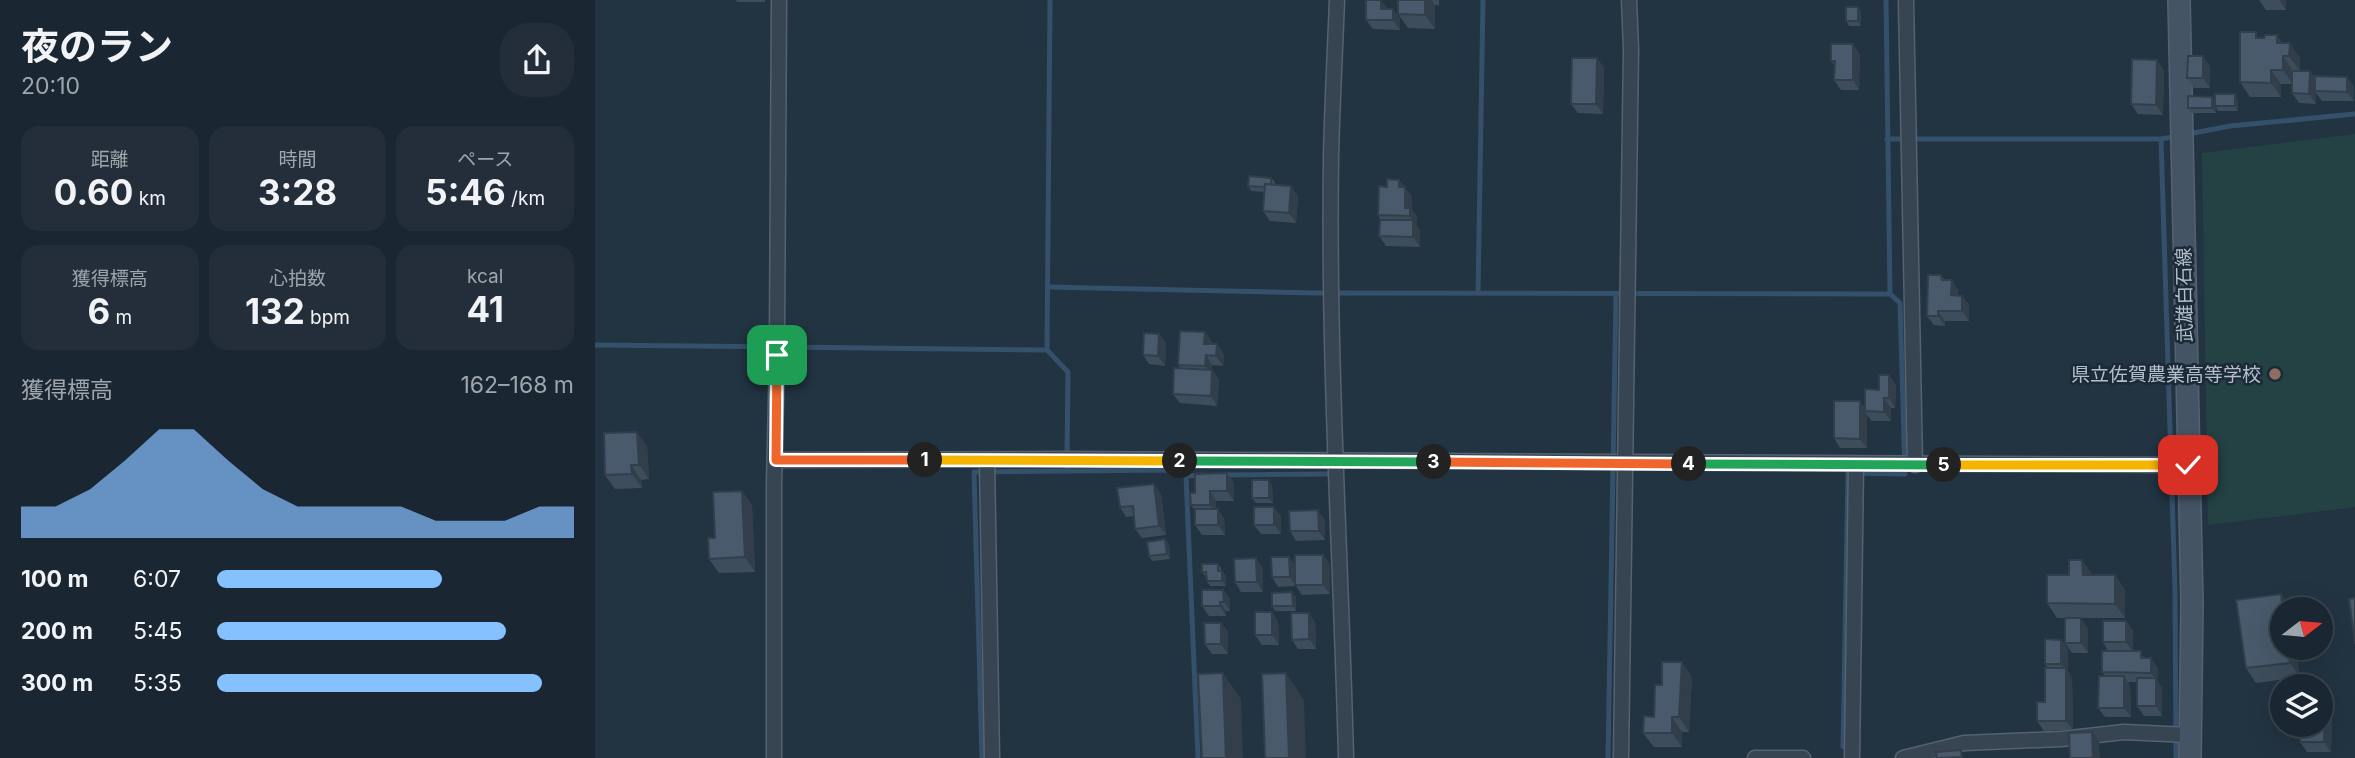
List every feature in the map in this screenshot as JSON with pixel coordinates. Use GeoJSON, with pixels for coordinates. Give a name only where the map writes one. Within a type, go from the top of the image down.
{"type":"FeatureCollection","features":[{"type":"Feature","properties":{"kind":"main road","name":"武雄白石線"},"geometry":{"type":"LineString","coordinates":[[2179,0],[2181,129],[2177,465],[2192,603],[2179,734],[2190,758]]}},
{"type":"Feature","properties":{"kind":"street"},"geometry":{"type":"LineString","coordinates":[[777,338],[779,0]]}},
{"type":"Feature","properties":{"kind":"street"},"geometry":{"type":"LineString","coordinates":[[1337,0],[1331,159],[1335,462],[1346,758]]}},
{"type":"Feature","properties":{"kind":"street"},"geometry":{"type":"LineString","coordinates":[[1621,758],[1617,463],[1627,294],[1631,49],[1629,0]]}},
{"type":"Feature","properties":{"kind":"street"},"geometry":{"type":"LineString","coordinates":[[1906,0],[1908,465]]}},
{"type":"Feature","properties":{"kind":"street"},"geometry":{"type":"LineString","coordinates":[[774,758],[777,355]]}},
{"type":"Feature","properties":{"kind":"street"},"geometry":{"type":"LineString","coordinates":[[776,460],[987,468],[1066,459],[1617,463],[1856,471],[1908,465],[2177,465]]}},
{"type":"Feature","properties":{"kind":"street"},"geometry":{"type":"LineString","coordinates":[[987,468],[992,758]]}},
{"type":"Feature","properties":{"kind":"street"},"geometry":{"type":"LineString","coordinates":[[1852,758],[1856,471]]}},
{"type":"Feature","properties":{"kind":"street"},"geometry":{"type":"LineString","coordinates":[[1903,758],[1964,743],[2061,739],[2124,732],[2179,734]]}},
{"type":"Feature","properties":{"kind":"street"},"geometry":{"type":"LineString","coordinates":[[1755,758],[1803,758]]}},
{"type":"Feature","properties":{"kind":"green space","name":"県立佐賀農業高等学校"},"geometry":{"type":"Polygon","coordinates":[[[2355,134],[2355,507],[2208,525],[2202,153],[2355,134]]]}},
{"type":"Feature","properties":{"kind":"building"},"geometry":{"type":"Polygon","coordinates":[[[1366,0],[1381,0],[1381,9],[1393,9],[1393,20],[1366,20],[1366,0]]]}},
{"type":"Feature","properties":{"kind":"building"},"geometry":{"type":"Polygon","coordinates":[[[1398,0],[1425,0],[1425,15],[1398,14],[1398,0]]]}},
{"type":"Feature","properties":{"kind":"building"},"geometry":{"type":"Polygon","coordinates":[[[1846,7],[1858,7],[1858,21],[1846,21],[1846,7]]]}},
{"type":"Feature","properties":{"kind":"building"},"geometry":{"type":"Polygon","coordinates":[[[2240,32],[2256,32],[2256,38],[2277,35],[2277,43],[2290,43],[2289,56],[2283,56],[2283,70],[2271,70],[2271,83],[2240,82],[2240,32]]]}},
{"type":"Feature","properties":{"kind":"building"},"geometry":{"type":"Polygon","coordinates":[[[1831,44],[1853,44],[1853,80],[1834,80],[1835,61],[1831,61],[1831,44]]]}},
{"type":"Feature","properties":{"kind":"building"},"geometry":{"type":"Polygon","coordinates":[[[2188,56],[2203,56],[2203,78],[2187,78],[2188,56]]]}},
{"type":"Feature","properties":{"kind":"building"},"geometry":{"type":"Polygon","coordinates":[[[1572,58],[1597,58],[1596,104],[1571,104],[1572,58]]]}},
{"type":"Feature","properties":{"kind":"building"},"geometry":{"type":"Polygon","coordinates":[[[2132,59],[2157,60],[2156,105],[2131,104],[2132,59]]]}},
{"type":"Feature","properties":{"kind":"building"},"geometry":{"type":"Polygon","coordinates":[[[2292,71],[2310,71],[2309,94],[2292,93],[2292,71]]]}},
{"type":"Feature","properties":{"kind":"building"},"geometry":{"type":"Polygon","coordinates":[[[2315,76],[2347,77],[2347,92],[2315,91],[2315,76]]]}},
{"type":"Feature","properties":{"kind":"building"},"geometry":{"type":"Polygon","coordinates":[[[2215,94],[2235,94],[2235,106],[2215,106],[2215,94]]]}},
{"type":"Feature","properties":{"kind":"building"},"geometry":{"type":"Polygon","coordinates":[[[2188,96],[2212,97],[2212,108],[2188,108],[2188,96]]]}},
{"type":"Feature","properties":{"kind":"building"},"geometry":{"type":"Polygon","coordinates":[[[1249,176],[1271,178],[1271,185],[1248,186],[1249,176]]]}},
{"type":"Feature","properties":{"kind":"building"},"geometry":{"type":"Polygon","coordinates":[[[1387,179],[1399,180],[1399,187],[1405,187],[1405,208],[1410,208],[1410,216],[1378,215],[1379,186],[1387,187],[1387,179]]]}},
{"type":"Feature","properties":{"kind":"building"},"geometry":{"type":"Polygon","coordinates":[[[1265,184],[1291,186],[1289,213],[1263,211],[1265,184]]]}},
{"type":"Feature","properties":{"kind":"building"},"geometry":{"type":"Polygon","coordinates":[[[1380,220],[1413,220],[1413,237],[1379,236],[1380,220]]]}},
{"type":"Feature","properties":{"kind":"building"},"geometry":{"type":"Polygon","coordinates":[[[1928,275],[1941,275],[1942,280],[1952,280],[1951,295],[1962,296],[1962,311],[1938,311],[1938,316],[1927,316],[1928,275]]]}},
{"type":"Feature","properties":{"kind":"building"},"geometry":{"type":"Polygon","coordinates":[[[1180,331],[1205,332],[1204,344],[1217,344],[1216,356],[1206,355],[1205,366],[1178,365],[1180,331]]]}},
{"type":"Feature","properties":{"kind":"building"},"geometry":{"type":"Polygon","coordinates":[[[1144,333],[1159,334],[1158,356],[1143,355],[1144,333]]]}},
{"type":"Feature","properties":{"kind":"building"},"geometry":{"type":"Polygon","coordinates":[[[1174,368],[1212,370],[1211,396],[1173,394],[1174,368]]]}},
{"type":"Feature","properties":{"kind":"building"},"geometry":{"type":"Polygon","coordinates":[[[1879,375],[1889,375],[1889,398],[1884,398],[1884,412],[1865,411],[1865,389],[1879,390],[1879,375]]]}},
{"type":"Feature","properties":{"kind":"building"},"geometry":{"type":"Polygon","coordinates":[[[1834,401],[1860,401],[1860,439],[1834,438],[1834,401]]]}},
{"type":"Feature","properties":{"kind":"building"},"geometry":{"type":"Polygon","coordinates":[[[637,432],[639,465],[631,465],[632,474],[605,475],[604,433],[637,432]]]}},
{"type":"Feature","properties":{"kind":"building"},"geometry":{"type":"Polygon","coordinates":[[[1227,473],[1227,491],[1210,491],[1210,505],[1191,505],[1190,493],[1195,493],[1195,474],[1227,473]]]}},
{"type":"Feature","properties":{"kind":"building"},"geometry":{"type":"Polygon","coordinates":[[[1252,480],[1269,480],[1269,498],[1252,498],[1252,480]]]}},
{"type":"Feature","properties":{"kind":"building"},"geometry":{"type":"Polygon","coordinates":[[[1154,484],[1159,526],[1135,529],[1133,506],[1120,507],[1117,488],[1154,484]]]}},
{"type":"Feature","properties":{"kind":"building"},"geometry":{"type":"Polygon","coordinates":[[[742,491],[745,557],[709,559],[708,538],[715,538],[713,492],[742,491]]]}},
{"type":"Feature","properties":{"kind":"building"},"geometry":{"type":"Polygon","coordinates":[[[1254,507],[1274,507],[1274,525],[1254,525],[1254,507]]]}},
{"type":"Feature","properties":{"kind":"building"},"geometry":{"type":"Polygon","coordinates":[[[1195,509],[1218,509],[1218,525],[1195,525],[1195,509]]]}},
{"type":"Feature","properties":{"kind":"building"},"geometry":{"type":"Polygon","coordinates":[[[1318,510],[1319,531],[1290,531],[1289,511],[1318,510]]]}},
{"type":"Feature","properties":{"kind":"building"},"geometry":{"type":"Polygon","coordinates":[[[1165,539],[1167,554],[1149,556],[1147,542],[1165,539]]]}},
{"type":"Feature","properties":{"kind":"building"},"geometry":{"type":"Polygon","coordinates":[[[1295,555],[1323,555],[1323,585],[1295,585],[1295,555]]]}},
{"type":"Feature","properties":{"kind":"building"},"geometry":{"type":"Polygon","coordinates":[[[1271,557],[1289,557],[1290,577],[1272,577],[1271,557]]]}},
{"type":"Feature","properties":{"kind":"building"},"geometry":{"type":"Polygon","coordinates":[[[1256,558],[1257,582],[1235,582],[1234,559],[1256,558]]]}},
{"type":"Feature","properties":{"kind":"building"},"geometry":{"type":"Polygon","coordinates":[[[2069,560],[2082,560],[2083,575],[2115,575],[2115,604],[2047,603],[2047,575],[2069,575],[2069,560]]]}},
{"type":"Feature","properties":{"kind":"building"},"geometry":{"type":"Polygon","coordinates":[[[1202,564],[1218,564],[1218,571],[1222,571],[1222,581],[1207,581],[1206,572],[1202,572],[1202,564]]]}},
{"type":"Feature","properties":{"kind":"building"},"geometry":{"type":"Polygon","coordinates":[[[1202,590],[1223,590],[1224,602],[1220,602],[1220,606],[1202,606],[1202,590]]]}},
{"type":"Feature","properties":{"kind":"building"},"geometry":{"type":"Polygon","coordinates":[[[1292,592],[1293,606],[1272,606],[1272,593],[1292,592]]]}},
{"type":"Feature","properties":{"kind":"building"},"geometry":{"type":"Polygon","coordinates":[[[2281,594],[2281,597],[2270,597],[2270,660],[2290,660],[2290,663],[2246,668],[2236,600],[2281,594]]]}},
{"type":"Feature","properties":{"kind":"building"},"geometry":{"type":"Polygon","coordinates":[[[2355,598],[2355,644],[2349,599],[2355,598]]]}},
{"type":"Feature","properties":{"kind":"building"},"geometry":{"type":"Polygon","coordinates":[[[1255,612],[1272,612],[1272,635],[1255,635],[1255,612]]]}},
{"type":"Feature","properties":{"kind":"building"},"geometry":{"type":"Polygon","coordinates":[[[1291,613],[1309,613],[1309,639],[1292,640],[1291,613]]]}},
{"type":"Feature","properties":{"kind":"building"},"geometry":{"type":"Polygon","coordinates":[[[2065,618],[2081,618],[2081,643],[2065,643],[2065,618]]]}},
{"type":"Feature","properties":{"kind":"building"},"geometry":{"type":"Polygon","coordinates":[[[2103,621],[2126,621],[2126,642],[2103,642],[2103,621]]]}},
{"type":"Feature","properties":{"kind":"building"},"geometry":{"type":"Polygon","coordinates":[[[1204,623],[1221,623],[1221,644],[1205,644],[1204,623]]]}},
{"type":"Feature","properties":{"kind":"building"},"geometry":{"type":"Polygon","coordinates":[[[2045,639],[2061,640],[2061,664],[2045,664],[2045,639]]]}},
{"type":"Feature","properties":{"kind":"building"},"geometry":{"type":"Polygon","coordinates":[[[2102,651],[2141,651],[2141,658],[2151,658],[2151,673],[2102,672],[2102,651]]]}},
{"type":"Feature","properties":{"kind":"building"},"geometry":{"type":"Polygon","coordinates":[[[1662,662],[1682,662],[1679,717],[1672,717],[1672,733],[1643,733],[1644,716],[1654,717],[1655,685],[1662,685],[1662,662]]]}},
{"type":"Feature","properties":{"kind":"building"},"geometry":{"type":"Polygon","coordinates":[[[2045,668],[2066,668],[2066,721],[2037,721],[2037,702],[2045,702],[2045,668]]]}},
{"type":"Feature","properties":{"kind":"building"},"geometry":{"type":"Polygon","coordinates":[[[1223,673],[1226,758],[1202,758],[1198,674],[1223,673]]]}},
{"type":"Feature","properties":{"kind":"building"},"geometry":{"type":"Polygon","coordinates":[[[1286,673],[1289,758],[1265,758],[1262,674],[1286,673]]]}},
{"type":"Feature","properties":{"kind":"building"},"geometry":{"type":"Polygon","coordinates":[[[2099,676],[2124,676],[2124,708],[2098,708],[2099,676]]]}},
{"type":"Feature","properties":{"kind":"building"},"geometry":{"type":"Polygon","coordinates":[[[2137,678],[2156,678],[2156,706],[2137,706],[2137,678]]]}},
{"type":"Feature","properties":{"kind":"building"},"geometry":{"type":"Polygon","coordinates":[[[2092,732],[2093,758],[2070,758],[2069,733],[2092,732]]]}},
{"type":"Feature","properties":{"kind":"building"},"geometry":{"type":"Polygon","coordinates":[[[2300,737],[2324,737],[2324,742],[2300,742],[2300,737]]]}},
{"type":"Feature","properties":{"kind":"building"},"geometry":{"type":"Polygon","coordinates":[[[1961,750],[1962,757],[1937,758],[1936,752],[1961,750]]]}},
{"type":"Feature","properties":{"kind":"waterway"},"geometry":{"type":"LineString","coordinates":[[595,345],[1047,350],[1050,0]]}},
{"type":"Feature","properties":{"kind":"waterway"},"geometry":{"type":"LineString","coordinates":[[1478,293],[1483,0]]}},
{"type":"Feature","properties":{"kind":"waterway"},"geometry":{"type":"LineString","coordinates":[[1049,287],[1317,293],[1890,294],[1886,0]]}},
{"type":"Feature","properties":{"kind":"waterway"},"geometry":{"type":"LineString","coordinates":[[2188,134],[2230,126],[2355,114]]}},
{"type":"Feature","properties":{"kind":"waterway"},"geometry":{"type":"LineString","coordinates":[[2176,758],[2175,590],[2161,139],[2178,136]]}},
{"type":"Feature","properties":{"kind":"waterway"},"geometry":{"type":"LineString","coordinates":[[1887,139],[2161,139]]}},
{"type":"Feature","properties":{"kind":"waterway"},"geometry":{"type":"LineString","coordinates":[[1608,758],[1616,294]]}},
{"type":"Feature","properties":{"kind":"waterway"},"geometry":{"type":"LineString","coordinates":[[1843,747],[1848,473],[1905,474],[1900,303],[1890,294]]}},
{"type":"Feature","properties":{"kind":"waterway"},"geometry":{"type":"LineString","coordinates":[[1047,350],[1068,372],[1067,458]]}},
{"type":"Feature","properties":{"kind":"waterway"},"geometry":{"type":"LineString","coordinates":[[1067,468],[1067,471],[1172,470],[1186,476]]}},
{"type":"Feature","properties":{"kind":"waterway"},"geometry":{"type":"LineString","coordinates":[[982,758],[974,472],[1067,471]]}},
{"type":"Feature","properties":{"kind":"waterway"},"geometry":{"type":"LineString","coordinates":[[1222,475],[1328,474]]}},
{"type":"Feature","properties":{"kind":"waterway"},"geometry":{"type":"LineString","coordinates":[[1198,758],[1186,476],[1202,475]]}},
{"type":"Feature","properties":{"kind":"place","name":"県立佐賀農業高等学校"},"geometry":{"type":"Point","coordinates":[2275,374]}},
{"type":"Feature","properties":{"kind":"route"},"geometry":{"type":"LineString","coordinates":[[777,355],[776,460],[2188,465]]}}]}
